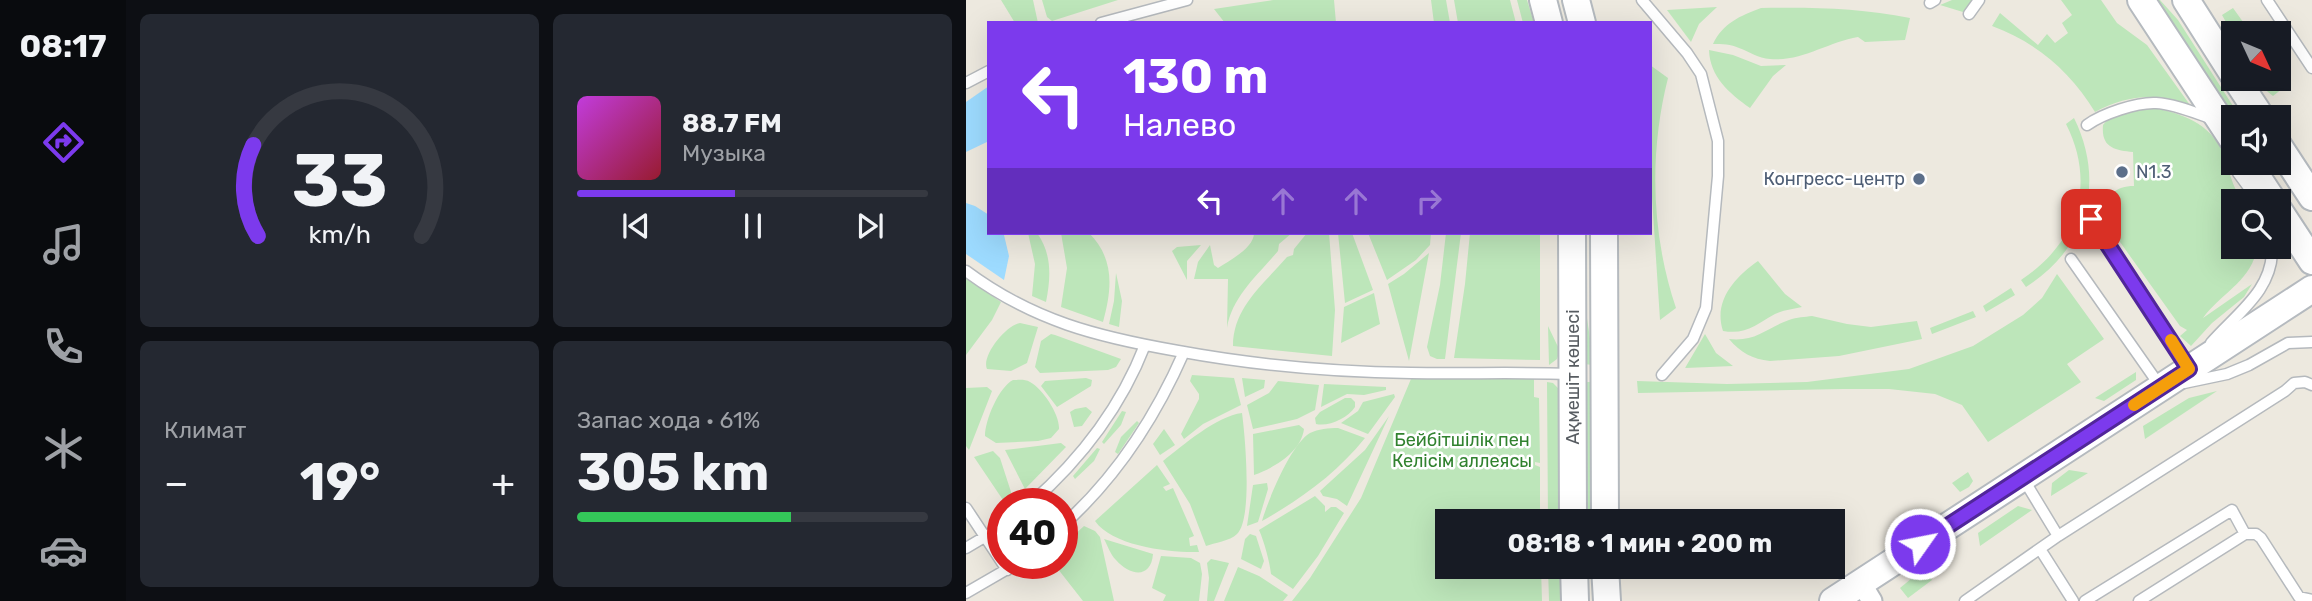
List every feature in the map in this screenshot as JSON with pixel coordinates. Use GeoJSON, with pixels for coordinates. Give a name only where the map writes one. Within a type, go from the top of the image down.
{"type":"FeatureCollection","features":[{"type":"Feature","properties":{"kind":"street"},"geometry":{"type":"LineString","coordinates":[[1543,0],[1548,21]]}},
{"type":"Feature","properties":{"kind":"street"},"geometry":{"type":"LineString","coordinates":[[1576,0],[1581,21]]}},
{"type":"Feature","properties":{"kind":"street"},"geometry":{"type":"LineString","coordinates":[[2141,0],[2221,122]]}},
{"type":"Feature","properties":{"kind":"street"},"geometry":{"type":"LineString","coordinates":[[2186,0],[2221,55]]}},
{"type":"Feature","properties":{"kind":"street"},"geometry":{"type":"LineString","coordinates":[[2291,165],[2312,197]]}},
{"type":"Feature","properties":{"kind":"street"},"geometry":{"type":"LineString","coordinates":[[2291,229],[2312,261]]}},
{"type":"Feature","properties":{"kind":"street","name":"Ақмешіт көшесі"},"geometry":{"type":"LineString","coordinates":[[1572,235],[1573,509]]}},
{"type":"Feature","properties":{"kind":"street","name":"Ақмешіт көшесі"},"geometry":{"type":"LineString","coordinates":[[1604,235],[1605,509]]}},
{"type":"Feature","properties":{"kind":"street"},"geometry":{"type":"LineString","coordinates":[[1833,601],[1866,592],[2022,478],[2312,289]]}},
{"type":"Feature","properties":{"kind":"street"},"geometry":{"type":"LineString","coordinates":[[1574,579],[1575,601]]}},
{"type":"Feature","properties":{"kind":"street"},"geometry":{"type":"LineString","coordinates":[[1605,579],[1606,601]]}},
{"type":"Feature","properties":{"kind":"lane"},"geometry":{"type":"LineString","coordinates":[[1106,21],[1147,5],[1187,0]]}},
{"type":"Feature","properties":{"kind":"lane"},"geometry":{"type":"LineString","coordinates":[[1642,0],[1693,61],[1701,75],[1718,141],[1718,176],[1706,308],[1693,340],[1662,374]]}},
{"type":"Feature","properties":{"kind":"lane"},"geometry":{"type":"LineString","coordinates":[[1969,14],[1979,0]]}},
{"type":"Feature","properties":{"kind":"lane"},"geometry":{"type":"LineString","coordinates":[[2267,0],[2312,68]]}},
{"type":"Feature","properties":{"kind":"lane"},"geometry":{"type":"LineString","coordinates":[[966,83],[987,72]]}},
{"type":"Feature","properties":{"kind":"lane"},"geometry":{"type":"LineString","coordinates":[[2087,125],[2099,116],[2153,103],[2187,110],[2221,128]]}},
{"type":"Feature","properties":{"kind":"lane"},"geometry":{"type":"LineString","coordinates":[[2091,219],[2189,369],[2230,321],[2256,297],[2268,275],[2270,259]]}},
{"type":"Feature","properties":{"kind":"lane"},"geometry":{"type":"LineString","coordinates":[[2071,259],[2161,387],[2227,374],[2288,343],[2312,342]]}},
{"type":"Feature","properties":{"kind":"lane"},"geometry":{"type":"LineString","coordinates":[[966,271],[1010,301],[1039,315],[1108,337],[1221,359],[1411,373],[1574,374]]}},
{"type":"Feature","properties":{"kind":"lane"},"geometry":{"type":"LineString","coordinates":[[1046,488],[1094,436],[1118,400],[1145,345]]}},
{"type":"Feature","properties":{"kind":"lane"},"geometry":{"type":"LineString","coordinates":[[1078,509],[1105,481],[1138,439],[1165,393],[1184,352]]}},
{"type":"Feature","properties":{"kind":"lane"},"geometry":{"type":"LineString","coordinates":[[1965,601],[2058,536],[2294,383],[2305,382],[2312,386]]}},
{"type":"Feature","properties":{"kind":"lane"},"geometry":{"type":"LineString","coordinates":[[2022,478],[2058,536]]}},
{"type":"Feature","properties":{"kind":"lane"},"geometry":{"type":"LineString","coordinates":[[966,508],[986,537],[966,548]]}},
{"type":"Feature","properties":{"kind":"lane"},"geometry":{"type":"LineString","coordinates":[[2085,601],[2232,510],[2245,534]]}},
{"type":"Feature","properties":{"kind":"lane"},"geometry":{"type":"LineString","coordinates":[[2139,601],[2245,534],[2256,534],[2261,538],[2296,599],[2312,600]]}},
{"type":"Feature","properties":{"kind":"lane"},"geometry":{"type":"LineString","coordinates":[[2040,549],[2073,601]]}},
{"type":"Feature","properties":{"kind":"lane"},"geometry":{"type":"LineString","coordinates":[[966,593],[990,579]]}},
{"type":"Feature","properties":{"kind":"green space"},"geometry":{"type":"Polygon","coordinates":[[[1001,0],[1033,0],[1038,21],[1014,21],[1001,0]]]}},
{"type":"Feature","properties":{"kind":"green space"},"geometry":{"type":"Polygon","coordinates":[[[1042,0],[1118,0],[1052,21],[1047,17],[1042,0]]]}},
{"type":"Feature","properties":{"kind":"green space"},"geometry":{"type":"Polygon","coordinates":[[[1273,0],[1334,0],[1336,21],[1223,21],[1214,9],[1273,0]]]}},
{"type":"Feature","properties":{"kind":"green space"},"geometry":{"type":"Polygon","coordinates":[[[1431,0],[1446,0],[1450,21],[1434,21],[1431,0]]]}},
{"type":"Feature","properties":{"kind":"green space"},"geometry":{"type":"Polygon","coordinates":[[[1454,0],[1510,0],[1515,21],[1458,21],[1454,0]]]}},
{"type":"Feature","properties":{"kind":"green space"},"geometry":{"type":"Polygon","coordinates":[[[1517,0],[1527,0],[1533,21],[1522,21],[1517,0]]]}},
{"type":"Feature","properties":{"kind":"green space"},"geometry":{"type":"Polygon","coordinates":[[[1952,0],[1973,0],[1963,12],[1940,5],[1952,0]]]}},
{"type":"Feature","properties":{"kind":"green space"},"geometry":{"type":"Polygon","coordinates":[[[2061,0],[2101,0],[2117,23],[2147,45],[2190,105],[2166,98],[2142,97],[2118,102],[2095,112],[2075,84],[2051,60],[2023,41],[1992,26],[2000,13],[2038,45],[2047,34],[2055,43],[2068,33],[2062,23],[2072,15],[2061,0]]]}},
{"type":"Feature","properties":{"kind":"green space"},"geometry":{"type":"Polygon","coordinates":[[[2151,0],[2160,0],[2178,20],[2232,105],[2225,105],[2151,0]]]}},
{"type":"Feature","properties":{"kind":"green space"},"geometry":{"type":"Polygon","coordinates":[[[1717,7],[1699,24],[1691,42],[1667,10],[1717,7]]]}},
{"type":"Feature","properties":{"kind":"green space"},"geometry":{"type":"Polygon","coordinates":[[[1761,8],[1836,9],[1910,18],[1905,40],[1865,42],[1858,37],[1793,58],[1766,58],[1733,46],[1713,44],[1727,25],[1761,8]]]}},
{"type":"Feature","properties":{"kind":"green space"},"geometry":{"type":"Polygon","coordinates":[[[2233,8],[2242,21],[2225,21],[2222,15],[2233,8]]]}},
{"type":"Feature","properties":{"kind":"green space"},"geometry":{"type":"Polygon","coordinates":[[[1709,50],[1733,55],[1761,66],[1786,65],[1773,76],[1750,108],[1722,84],[1713,68],[1709,50]]]}},
{"type":"Feature","properties":{"kind":"green space"},"geometry":{"type":"Polygon","coordinates":[[[1652,66],[1668,78],[1658,135],[1657,222],[1676,308],[1660,320],[1652,197],[1652,66]]]}},
{"type":"Feature","properties":{"kind":"green space"},"geometry":{"type":"Polygon","coordinates":[[[2267,91],[2279,91],[2273,96],[2267,91]]]}},
{"type":"Feature","properties":{"kind":"green space"},"geometry":{"type":"Polygon","coordinates":[[[2152,108],[2171,112],[2198,124],[2219,145],[2221,175],[2231,175],[2236,189],[2221,189],[2221,259],[2254,259],[2243,277],[2203,318],[2252,284],[2244,297],[2212,323],[2191,346],[2180,336],[2187,330],[2180,326],[2107,220],[2108,198],[2118,189],[2134,186],[2133,152],[2110,146],[2104,139],[2103,125],[2119,114],[2152,108]]]}},
{"type":"Feature","properties":{"kind":"green space"},"geometry":{"type":"Polygon","coordinates":[[[2074,118],[2084,142],[2089,166],[2085,212],[2064,253],[2026,287],[2021,280],[2056,249],[2076,211],[2080,169],[2066,124],[2074,118]]]}},
{"type":"Feature","properties":{"kind":"green space"},"geometry":{"type":"Polygon","coordinates":[[[1028,235],[1038,235],[1048,257],[1049,284],[1046,302],[1032,296],[1035,264],[1028,235]]]}},
{"type":"Feature","properties":{"kind":"green space"},"geometry":{"type":"Polygon","coordinates":[[[1061,235],[1091,235],[1103,253],[1109,275],[1103,322],[1061,307],[1067,268],[1061,235]]]}},
{"type":"Feature","properties":{"kind":"green space"},"geometry":{"type":"Polygon","coordinates":[[[1254,235],[1290,235],[1279,244],[1278,251],[1240,296],[1227,328],[1228,279],[1194,279],[1198,262],[1210,245],[1214,265],[1218,268],[1246,249],[1254,235]]]}},
{"type":"Feature","properties":{"kind":"green space"},"geometry":{"type":"Polygon","coordinates":[[[1305,235],[1329,235],[1335,310],[1332,356],[1233,346],[1234,332],[1244,308],[1287,257],[1293,255],[1294,249],[1305,235]]]}},
{"type":"Feature","properties":{"kind":"green space"},"geometry":{"type":"Polygon","coordinates":[[[1338,235],[1353,235],[1373,290],[1345,303],[1338,235]]]}},
{"type":"Feature","properties":{"kind":"green space"},"geometry":{"type":"Polygon","coordinates":[[[1369,235],[1431,235],[1430,245],[1416,260],[1387,280],[1369,235]]]}},
{"type":"Feature","properties":{"kind":"green space"},"geometry":{"type":"Polygon","coordinates":[[[1446,235],[1461,235],[1445,359],[1430,356],[1427,347],[1440,285],[1446,235]]]}},
{"type":"Feature","properties":{"kind":"green space"},"geometry":{"type":"Polygon","coordinates":[[[1470,235],[1540,235],[1540,360],[1454,358],[1470,235]]]}},
{"type":"Feature","properties":{"kind":"green space"},"geometry":{"type":"Polygon","coordinates":[[[1201,245],[1187,261],[1187,280],[1172,251],[1177,247],[1201,245]]]}},
{"type":"Feature","properties":{"kind":"green space"},"geometry":{"type":"Polygon","coordinates":[[[1429,253],[1409,361],[1388,284],[1429,253]]]}},
{"type":"Feature","properties":{"kind":"green space"},"geometry":{"type":"Polygon","coordinates":[[[1758,261],[1785,294],[1802,307],[1778,313],[1745,330],[1723,331],[1721,310],[1728,291],[1741,274],[1758,261]]]}},
{"type":"Feature","properties":{"kind":"green space"},"geometry":{"type":"Polygon","coordinates":[[[1116,273],[1122,301],[1119,327],[1109,324],[1116,273]]]}},
{"type":"Feature","properties":{"kind":"green space"},"geometry":{"type":"Polygon","coordinates":[[[2057,274],[2104,339],[2067,364],[2081,382],[1988,442],[1962,405],[1935,394],[1889,389],[1638,393],[1637,381],[1727,384],[1807,382],[1909,369],[1973,346],[2023,315],[2042,298],[2057,274]]]}},
{"type":"Feature","properties":{"kind":"green space"},"geometry":{"type":"Polygon","coordinates":[[[966,278],[1001,302],[992,320],[966,355],[966,278]]]}},
{"type":"Feature","properties":{"kind":"green space"},"geometry":{"type":"Polygon","coordinates":[[[2011,288],[2015,295],[1986,312],[1983,306],[2011,288]]]}},
{"type":"Feature","properties":{"kind":"green space"},"geometry":{"type":"Polygon","coordinates":[[[1374,293],[1380,324],[1341,343],[1344,307],[1374,293]]]}},
{"type":"Feature","properties":{"kind":"green space"},"geometry":{"type":"Polygon","coordinates":[[[1585,305],[1594,365],[1583,364],[1585,305]]]}},
{"type":"Feature","properties":{"kind":"green space"},"geometry":{"type":"Polygon","coordinates":[[[1973,311],[1976,317],[1932,334],[1930,328],[1973,311]]]}},
{"type":"Feature","properties":{"kind":"green space"},"geometry":{"type":"Polygon","coordinates":[[[1812,316],[1871,327],[1917,321],[1922,339],[1839,356],[1770,361],[1747,354],[1729,339],[1747,338],[1789,320],[1812,316]]]}},
{"type":"Feature","properties":{"kind":"green space"},"geometry":{"type":"Polygon","coordinates":[[[1020,323],[1038,327],[1027,363],[1011,371],[987,369],[988,357],[996,342],[1008,329],[1020,323]]]}},
{"type":"Feature","properties":{"kind":"green space"},"geometry":{"type":"Polygon","coordinates":[[[1548,326],[1560,351],[1557,359],[1549,365],[1548,326]]]}},
{"type":"Feature","properties":{"kind":"green space"},"geometry":{"type":"Polygon","coordinates":[[[1051,334],[1121,359],[1116,367],[1108,370],[1040,373],[1035,367],[1041,341],[1051,334]]]}},
{"type":"Feature","properties":{"kind":"green space"},"geometry":{"type":"Polygon","coordinates":[[[1705,334],[1716,353],[1733,366],[1685,368],[1705,334]]]}},
{"type":"Feature","properties":{"kind":"green space"},"geometry":{"type":"Polygon","coordinates":[[[2136,372],[2136,380],[2104,401],[2095,398],[2136,372]]]}},
{"type":"Feature","properties":{"kind":"green space"},"geometry":{"type":"Polygon","coordinates":[[[1192,375],[1234,378],[1241,405],[1203,424],[1184,439],[1181,434],[1199,399],[1199,394],[1190,381],[1192,375]]]}},
{"type":"Feature","properties":{"kind":"green space"},"geometry":{"type":"Polygon","coordinates":[[[1086,378],[1092,380],[1091,386],[1057,407],[1041,386],[1045,381],[1086,378]]]}},
{"type":"Feature","properties":{"kind":"green space"},"geometry":{"type":"Polygon","coordinates":[[[1242,378],[1265,380],[1264,388],[1245,397],[1242,378]]]}},
{"type":"Feature","properties":{"kind":"green space","name":"Бейбітшілік пен Келісім аллеясы"},"geometry":{"type":"Polygon","coordinates":[[[1411,379],[1534,379],[1534,397],[1539,398],[1540,463],[1535,462],[1535,465],[1540,467],[1540,509],[1435,509],[1435,579],[1541,579],[1542,601],[1292,601],[1310,578],[1361,498],[1411,379]]]}},
{"type":"Feature","properties":{"kind":"green space"},"geometry":{"type":"Polygon","coordinates":[[[1013,380],[1030,382],[1050,403],[1059,423],[1059,429],[1051,438],[996,443],[985,436],[987,421],[994,405],[1003,389],[1013,380]]]}},
{"type":"Feature","properties":{"kind":"green space"},"geometry":{"type":"Polygon","coordinates":[[[1278,381],[1319,385],[1315,410],[1297,419],[1253,429],[1247,405],[1269,393],[1278,381]]]}},
{"type":"Feature","properties":{"kind":"green space"},"geometry":{"type":"Polygon","coordinates":[[[1547,382],[1553,383],[1560,390],[1560,509],[1548,509],[1547,382]]]}},
{"type":"Feature","properties":{"kind":"green space"},"geometry":{"type":"Polygon","coordinates":[[[1582,382],[1593,382],[1593,509],[1582,509],[1582,382]]]}},
{"type":"Feature","properties":{"kind":"green space"},"geometry":{"type":"Polygon","coordinates":[[[1324,384],[1386,387],[1386,390],[1364,395],[1347,394],[1321,407],[1324,384]]]}},
{"type":"Feature","properties":{"kind":"green space"},"geometry":{"type":"Polygon","coordinates":[[[987,387],[992,391],[969,450],[966,446],[966,388],[987,387]]]}},
{"type":"Feature","properties":{"kind":"green space"},"geometry":{"type":"Polygon","coordinates":[[[2217,391],[2145,439],[2143,426],[2189,398],[2217,391]]]}},
{"type":"Feature","properties":{"kind":"green space"},"geometry":{"type":"Polygon","coordinates":[[[1394,394],[1395,397],[1368,434],[1341,423],[1358,411],[1363,402],[1394,394]]]}},
{"type":"Feature","properties":{"kind":"green space"},"geometry":{"type":"Polygon","coordinates":[[[1345,398],[1351,398],[1355,402],[1355,407],[1348,415],[1332,423],[1316,424],[1315,418],[1320,412],[1345,398]]]}},
{"type":"Feature","properties":{"kind":"green space"},"geometry":{"type":"Polygon","coordinates":[[[1086,407],[1092,412],[1082,426],[1074,427],[1070,412],[1086,407]]]}},
{"type":"Feature","properties":{"kind":"green space"},"geometry":{"type":"Polygon","coordinates":[[[1122,411],[1126,412],[1121,425],[1104,444],[1102,442],[1122,411]]]}},
{"type":"Feature","properties":{"kind":"green space"},"geometry":{"type":"Polygon","coordinates":[[[1242,413],[1247,476],[1242,525],[1234,536],[1206,546],[1190,504],[1163,461],[1211,425],[1242,413]]]}},
{"type":"Feature","properties":{"kind":"green space"},"geometry":{"type":"Polygon","coordinates":[[[1389,416],[1347,506],[1337,499],[1323,496],[1320,491],[1365,450],[1389,416]]]}},
{"type":"Feature","properties":{"kind":"green space"},"geometry":{"type":"Polygon","coordinates":[[[1137,421],[1139,423],[1118,454],[1115,452],[1121,437],[1137,421]]]}},
{"type":"Feature","properties":{"kind":"green space"},"geometry":{"type":"Polygon","coordinates":[[[1299,425],[1304,429],[1302,437],[1292,452],[1270,468],[1254,475],[1253,434],[1299,425]]]}},
{"type":"Feature","properties":{"kind":"green space"},"geometry":{"type":"Polygon","coordinates":[[[1338,428],[1365,438],[1343,463],[1318,484],[1262,521],[1281,473],[1295,448],[1310,433],[1338,428]]]}},
{"type":"Feature","properties":{"kind":"green space"},"geometry":{"type":"Polygon","coordinates":[[[1164,429],[1175,445],[1160,455],[1153,444],[1164,429]]]}},
{"type":"Feature","properties":{"kind":"green space"},"geometry":{"type":"Polygon","coordinates":[[[1061,443],[1066,447],[1026,488],[1005,450],[1061,443]]]}},
{"type":"Feature","properties":{"kind":"green space"},"geometry":{"type":"Polygon","coordinates":[[[1097,448],[1100,449],[1094,461],[1075,479],[1073,476],[1097,448]]]}},
{"type":"Feature","properties":{"kind":"green space"},"geometry":{"type":"Polygon","coordinates":[[[993,451],[1000,458],[1010,488],[995,488],[974,457],[993,451]]]}},
{"type":"Feature","properties":{"kind":"green space"},"geometry":{"type":"Polygon","coordinates":[[[1157,465],[1170,484],[1163,487],[1166,491],[1173,488],[1194,536],[1189,538],[1190,546],[1197,545],[1199,552],[1158,549],[1128,542],[1103,530],[1095,521],[1157,465]]]}},
{"type":"Feature","properties":{"kind":"green space"},"geometry":{"type":"Polygon","coordinates":[[[2069,470],[2088,473],[2051,496],[2052,483],[2069,470]]]}},
{"type":"Feature","properties":{"kind":"green space"},"geometry":{"type":"Polygon","coordinates":[[[1968,472],[1973,481],[1960,492],[1952,483],[1968,472]]]}},
{"type":"Feature","properties":{"kind":"green space"},"geometry":{"type":"Polygon","coordinates":[[[1267,483],[1268,489],[1258,522],[1247,526],[1253,485],[1267,483]]]}},
{"type":"Feature","properties":{"kind":"green space"},"geometry":{"type":"Polygon","coordinates":[[[1315,496],[1325,506],[1325,512],[1336,507],[1344,513],[1318,556],[1293,589],[1271,574],[1259,530],[1315,496]]]}},
{"type":"Feature","properties":{"kind":"green space"},"geometry":{"type":"Polygon","coordinates":[[[2018,506],[2032,510],[1980,546],[1978,533],[2018,506]]]}},
{"type":"Feature","properties":{"kind":"green space"},"geometry":{"type":"Polygon","coordinates":[[[1084,526],[1095,531],[1100,537],[1114,601],[1083,601],[1066,579],[1078,579],[1078,531],[1084,526]]]}},
{"type":"Feature","properties":{"kind":"green space"},"geometry":{"type":"Polygon","coordinates":[[[1250,534],[1256,536],[1264,561],[1261,569],[1241,559],[1245,539],[1250,534]]]}},
{"type":"Feature","properties":{"kind":"green space"},"geometry":{"type":"Polygon","coordinates":[[[1104,539],[1153,554],[1148,568],[1139,572],[1127,569],[1114,558],[1104,539]]]}},
{"type":"Feature","properties":{"kind":"green space"},"geometry":{"type":"Polygon","coordinates":[[[1161,556],[1191,558],[1200,563],[1202,574],[1199,601],[1163,601],[1166,595],[1152,588],[1161,556]]]}},
{"type":"Feature","properties":{"kind":"green space"},"geometry":{"type":"Polygon","coordinates":[[[1211,559],[1229,563],[1214,601],[1207,601],[1207,563],[1211,559]]]}},
{"type":"Feature","properties":{"kind":"green space"},"geometry":{"type":"Polygon","coordinates":[[[1238,567],[1259,576],[1288,595],[1283,601],[1224,601],[1238,567]]]}},
{"type":"Feature","properties":{"kind":"green space"},"geometry":{"type":"Polygon","coordinates":[[[1927,573],[1932,580],[1908,598],[1900,588],[1917,574],[1927,573]]]}},
{"type":"Feature","properties":{"kind":"green space"},"geometry":{"type":"Polygon","coordinates":[[[1548,579],[1561,579],[1562,601],[1549,601],[1548,579]]]}},
{"type":"Feature","properties":{"kind":"water"},"geometry":{"type":"Polygon","coordinates":[[[987,87],[987,142],[966,152],[966,102],[987,87]]]}},
{"type":"Feature","properties":{"kind":"water"},"geometry":{"type":"Polygon","coordinates":[[[966,203],[987,214],[987,235],[1004,235],[1009,256],[1004,280],[966,254],[966,203]]]}},
{"type":"Feature","properties":{"kind":"slow traffic"},"geometry":{"type":"LineString","coordinates":[[2134,405],[2189,369],[2171,340]]}},
{"type":"Feature","properties":{"kind":"place","name":"N1.3"},"geometry":{"type":"Point","coordinates":[2122,172]}},
{"type":"Feature","properties":{"kind":"place","name":"Конгресс-центр"},"geometry":{"type":"Point","coordinates":[1919,179]}},
{"type":"Feature","properties":{"kind":"route"},"geometry":{"type":"LineString","coordinates":[[1920,544],[2189,369],[2091,219]]}}]}
